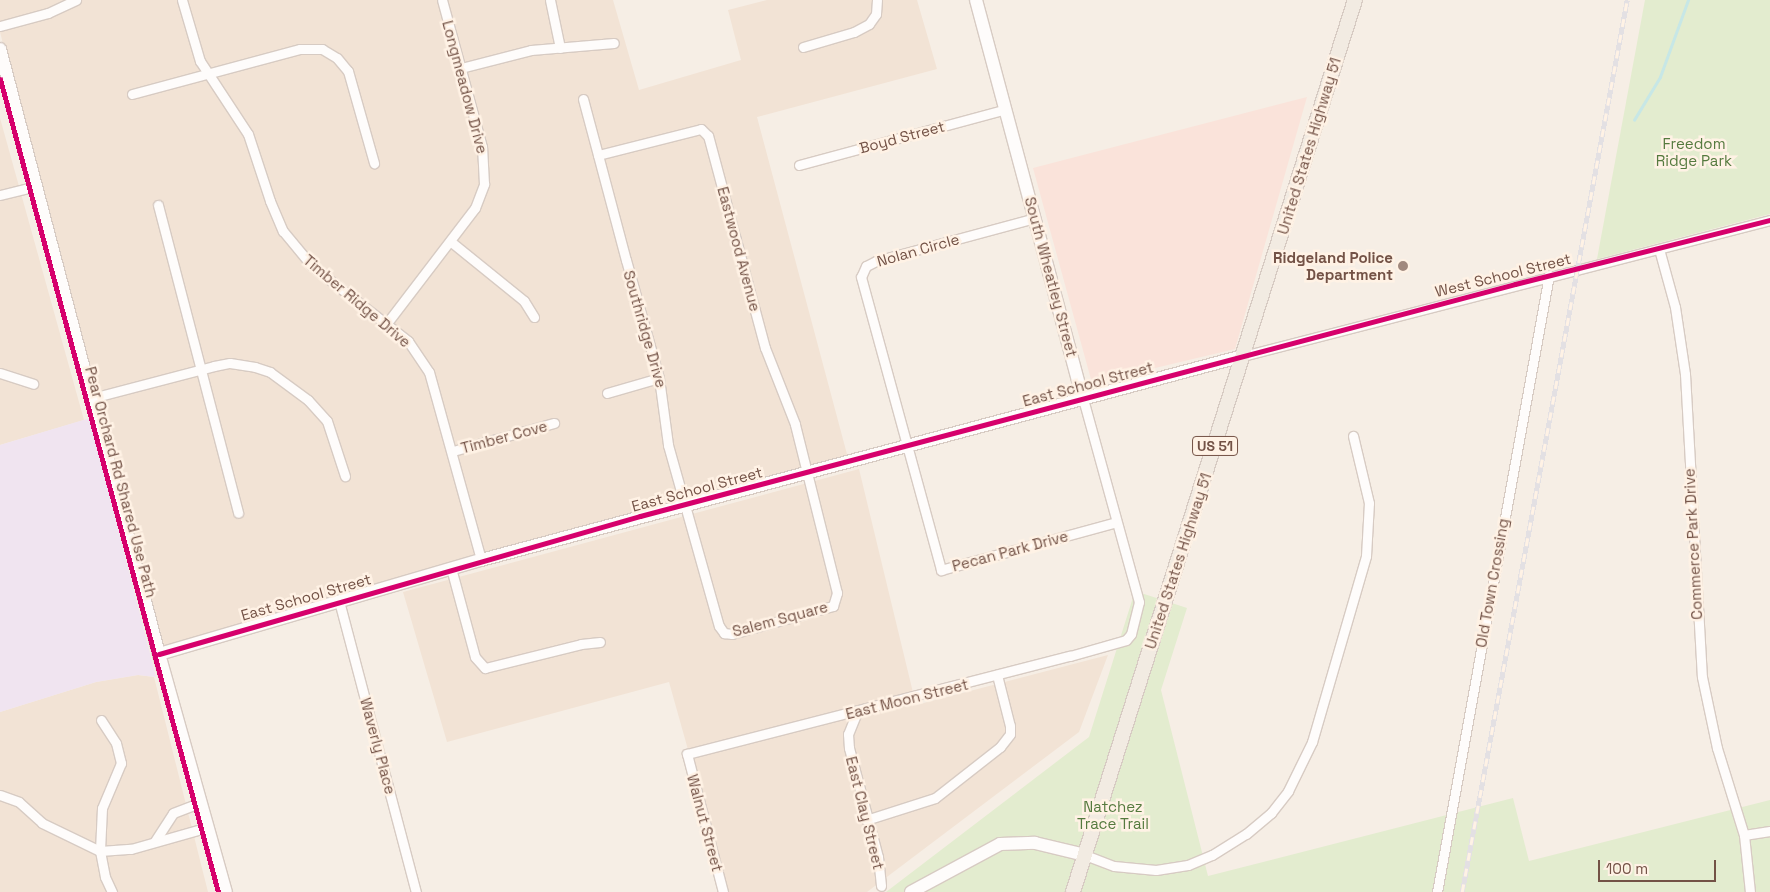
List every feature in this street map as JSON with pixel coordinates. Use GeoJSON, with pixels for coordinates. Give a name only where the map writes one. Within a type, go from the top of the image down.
{"type":"FeatureCollection","features":[{"type":"Feature","properties":{"kind":"main road","name":"United States Highway 51"},"geometry":{"type":"LineString","coordinates":[[1073,892],[1355,0]]}},
{"type":"Feature","properties":{"kind":"street"},"geometry":{"type":"LineString","coordinates":[[0,26],[48,13],[76,0]]}},
{"type":"Feature","properties":{"kind":"street","name":"Timber Ridge Drive"},"geometry":{"type":"LineString","coordinates":[[182,0],[206,73],[248,134],[275,214],[291,241],[312,266],[408,341],[429,372],[453,451],[481,560]]}},
{"type":"Feature","properties":{"kind":"street","name":"Longmeadow Drive"},"geometry":{"type":"LineString","coordinates":[[387,323],[475,208],[481,196],[485,170],[461,68],[442,0]]}},
{"type":"Feature","properties":{"kind":"street"},"geometry":{"type":"LineString","coordinates":[[550,0],[560,48]]}},
{"type":"Feature","properties":{"kind":"street"},"geometry":{"type":"LineString","coordinates":[[803,47],[854,32],[869,24],[876,14],[877,0]]}},
{"type":"Feature","properties":{"kind":"street","name":"South Wheatley Street"},"geometry":{"type":"LineString","coordinates":[[976,0],[1139,602],[1139,613],[1126,640]]}},
{"type":"Feature","properties":{"kind":"street"},"geometry":{"type":"LineString","coordinates":[[461,68],[517,52],[614,43]]}},
{"type":"Feature","properties":{"kind":"street"},"geometry":{"type":"LineString","coordinates":[[0,49],[159,654],[226,892]]}},
{"type":"Feature","properties":{"kind":"street"},"geometry":{"type":"LineString","coordinates":[[132,94],[300,49],[329,53],[344,63],[352,80],[374,163]]}},
{"type":"Feature","properties":{"kind":"street","name":"Southridge Drive"},"geometry":{"type":"LineString","coordinates":[[583,98],[659,378],[668,444],[685,504]]}},
{"type":"Feature","properties":{"kind":"street","name":"Boyd Street"},"geometry":{"type":"LineString","coordinates":[[799,165],[1006,109]]}},
{"type":"Feature","properties":{"kind":"street","name":"Eastwood Avenue"},"geometry":{"type":"LineString","coordinates":[[598,155],[701,129],[706,131],[765,348],[794,424],[806,473]]}},
{"type":"Feature","properties":{"kind":"street"},"geometry":{"type":"LineString","coordinates":[[0,195],[35,186]]}},
{"type":"Feature","properties":{"kind":"street"},"geometry":{"type":"LineString","coordinates":[[158,205],[202,368],[238,513]]}},
{"type":"Feature","properties":{"kind":"street","name":"Nolan Circle"},"geometry":{"type":"LineString","coordinates":[[908,446],[861,277],[866,266],[1035,218]]}},
{"type":"Feature","properties":{"kind":"street","name":"West School Street"},"geometry":{"type":"LineString","coordinates":[[1243,356],[1549,275],[1770,220]]}},
{"type":"Feature","properties":{"kind":"street"},"geometry":{"type":"LineString","coordinates":[[450,241],[524,301],[534,317]]}},
{"type":"Feature","properties":{"kind":"street","name":"Commerce Park Drive"},"geometry":{"type":"LineString","coordinates":[[1659,249],[1675,307],[1685,374],[1702,677],[1717,748],[1744,835],[1750,892]]}},
{"type":"Feature","properties":{"kind":"street","name":"Old Town Crossing"},"geometry":{"type":"LineString","coordinates":[[1437,892],[1549,275]]}},
{"type":"Feature","properties":{"kind":"street","name":"East School Street"},"geometry":{"type":"LineString","coordinates":[[159,654],[451,568],[1243,356]]}},
{"type":"Feature","properties":{"kind":"street"},"geometry":{"type":"LineString","coordinates":[[92,398],[202,368],[230,363],[255,366],[270,372],[308,400],[332,432],[344,476]]}},
{"type":"Feature","properties":{"kind":"street"},"geometry":{"type":"LineString","coordinates":[[0,373],[33,384]]}},
{"type":"Feature","properties":{"kind":"street"},"geometry":{"type":"LineString","coordinates":[[607,393],[659,378]]}},
{"type":"Feature","properties":{"kind":"street","name":"Timber Cove"},"geometry":{"type":"LineString","coordinates":[[453,451],[554,423]]}},
{"type":"Feature","properties":{"kind":"street"},"geometry":{"type":"LineString","coordinates":[[911,892],[1000,844],[1035,843],[1085,855],[1114,866],[1156,870],[1188,865],[1212,855],[1246,834],[1271,813],[1288,791],[1312,742],[1366,556],[1369,503],[1353,436]]}},
{"type":"Feature","properties":{"kind":"street","name":"Pecan Park Drive"},"geometry":{"type":"LineString","coordinates":[[908,446],[941,570],[1116,522]]}},
{"type":"Feature","properties":{"kind":"street","name":"Salem Square"},"geometry":{"type":"LineString","coordinates":[[685,504],[719,626],[724,632],[732,634],[829,607],[836,602],[837,593],[806,473]]}},
{"type":"Feature","properties":{"kind":"street"},"geometry":{"type":"LineString","coordinates":[[451,568],[475,657],[485,668],[581,644],[600,642]]}},
{"type":"Feature","properties":{"kind":"street","name":"Waverly Place"},"geometry":{"type":"LineString","coordinates":[[339,601],[416,892]]}},
{"type":"Feature","properties":{"kind":"street","name":"East Moon Street"},"geometry":{"type":"LineString","coordinates":[[687,754],[856,712],[1126,640]]}},
{"type":"Feature","properties":{"kind":"street"},"geometry":{"type":"LineString","coordinates":[[866,820],[935,798],[1000,747],[1010,734],[1010,726],[997,675]]}},
{"type":"Feature","properties":{"kind":"street","name":"East Clay Street"},"geometry":{"type":"LineString","coordinates":[[856,712],[848,734],[849,748],[866,820],[878,857],[881,886]]}},
{"type":"Feature","properties":{"kind":"street"},"geometry":{"type":"LineString","coordinates":[[101,720],[116,742],[121,763],[102,808],[100,851],[105,877],[112,892]]}},
{"type":"Feature","properties":{"kind":"street","name":"Walnut Street"},"geometry":{"type":"LineString","coordinates":[[687,754],[723,892]]}},
{"type":"Feature","properties":{"kind":"street"},"geometry":{"type":"LineString","coordinates":[[0,795],[19,802],[42,823],[100,851],[131,849],[208,827]]}},
{"type":"Feature","properties":{"kind":"street"},"geometry":{"type":"LineString","coordinates":[[155,841],[173,813],[201,802]]}},
{"type":"Feature","properties":{"kind":"street"},"geometry":{"type":"LineString","coordinates":[[1744,835],[1770,832]]}},
{"type":"Feature","properties":{"kind":"shaded area"},"geometry":{"type":"Polygon","coordinates":[[[0,0],[613,0],[639,90],[741,60],[728,10],[767,0],[917,0],[937,69],[757,117],[848,458],[168,647],[164,645],[69,299],[0,32],[0,0]]]}},
{"type":"Feature","properties":{"kind":"shaded area"},"geometry":{"type":"Polygon","coordinates":[[[1307,97],[1235,349],[1092,383],[1033,168],[1307,97]]]}},
{"type":"Feature","properties":{"kind":"shaded area"},"geometry":{"type":"Polygon","coordinates":[[[0,118],[84,420],[0,445],[0,118]]]}},
{"type":"Feature","properties":{"kind":"shaded area"},"geometry":{"type":"Polygon","coordinates":[[[90,418],[156,677],[138,675],[96,682],[0,712],[0,445],[90,418]]]}},
{"type":"Feature","properties":{"kind":"shaded area"},"geometry":{"type":"Polygon","coordinates":[[[859,469],[916,705],[1108,655],[1079,732],[867,892],[728,892],[669,682],[447,742],[403,592],[859,469]]]}},
{"type":"Feature","properties":{"kind":"shaded area"},"geometry":{"type":"Polygon","coordinates":[[[138,675],[154,677],[208,892],[0,892],[0,712],[96,682],[138,675]]]}},
{"type":"Feature","properties":{"kind":"green space","name":"Freedom Ridge Park"},"geometry":{"type":"Polygon","coordinates":[[[1645,0],[1770,0],[1770,214],[1597,259],[1645,0]]]}},
{"type":"Feature","properties":{"kind":"green space","name":"Natchez Trace Trail"},"geometry":{"type":"Polygon","coordinates":[[[1135,591],[1187,608],[1161,690],[1208,876],[1513,798],[1529,861],[1770,800],[1770,892],[886,892],[1089,737],[1135,591]]]}},
{"type":"Feature","properties":{"kind":"waterway"},"geometry":{"type":"LineString","coordinates":[[1634,120],[1660,77],[1688,0]]}},
{"type":"Feature","properties":{"kind":"railway"},"geometry":{"type":"LineString","coordinates":[[1462,892],[1627,0]]}},
{"type":"Feature","properties":{"kind":"cycle path","name":"Pear Orchard Rd Shared Use Path"},"geometry":{"type":"LineString","coordinates":[[0,79],[218,892]]}},
{"type":"Feature","properties":{"kind":"cycle path"},"geometry":{"type":"LineString","coordinates":[[159,654],[640,516],[1515,284],[1770,220]]}},
{"type":"Feature","properties":{"kind":"place","name":"Ridgeland Police Department"},"geometry":{"type":"Point","coordinates":[1403,266]}}]}
